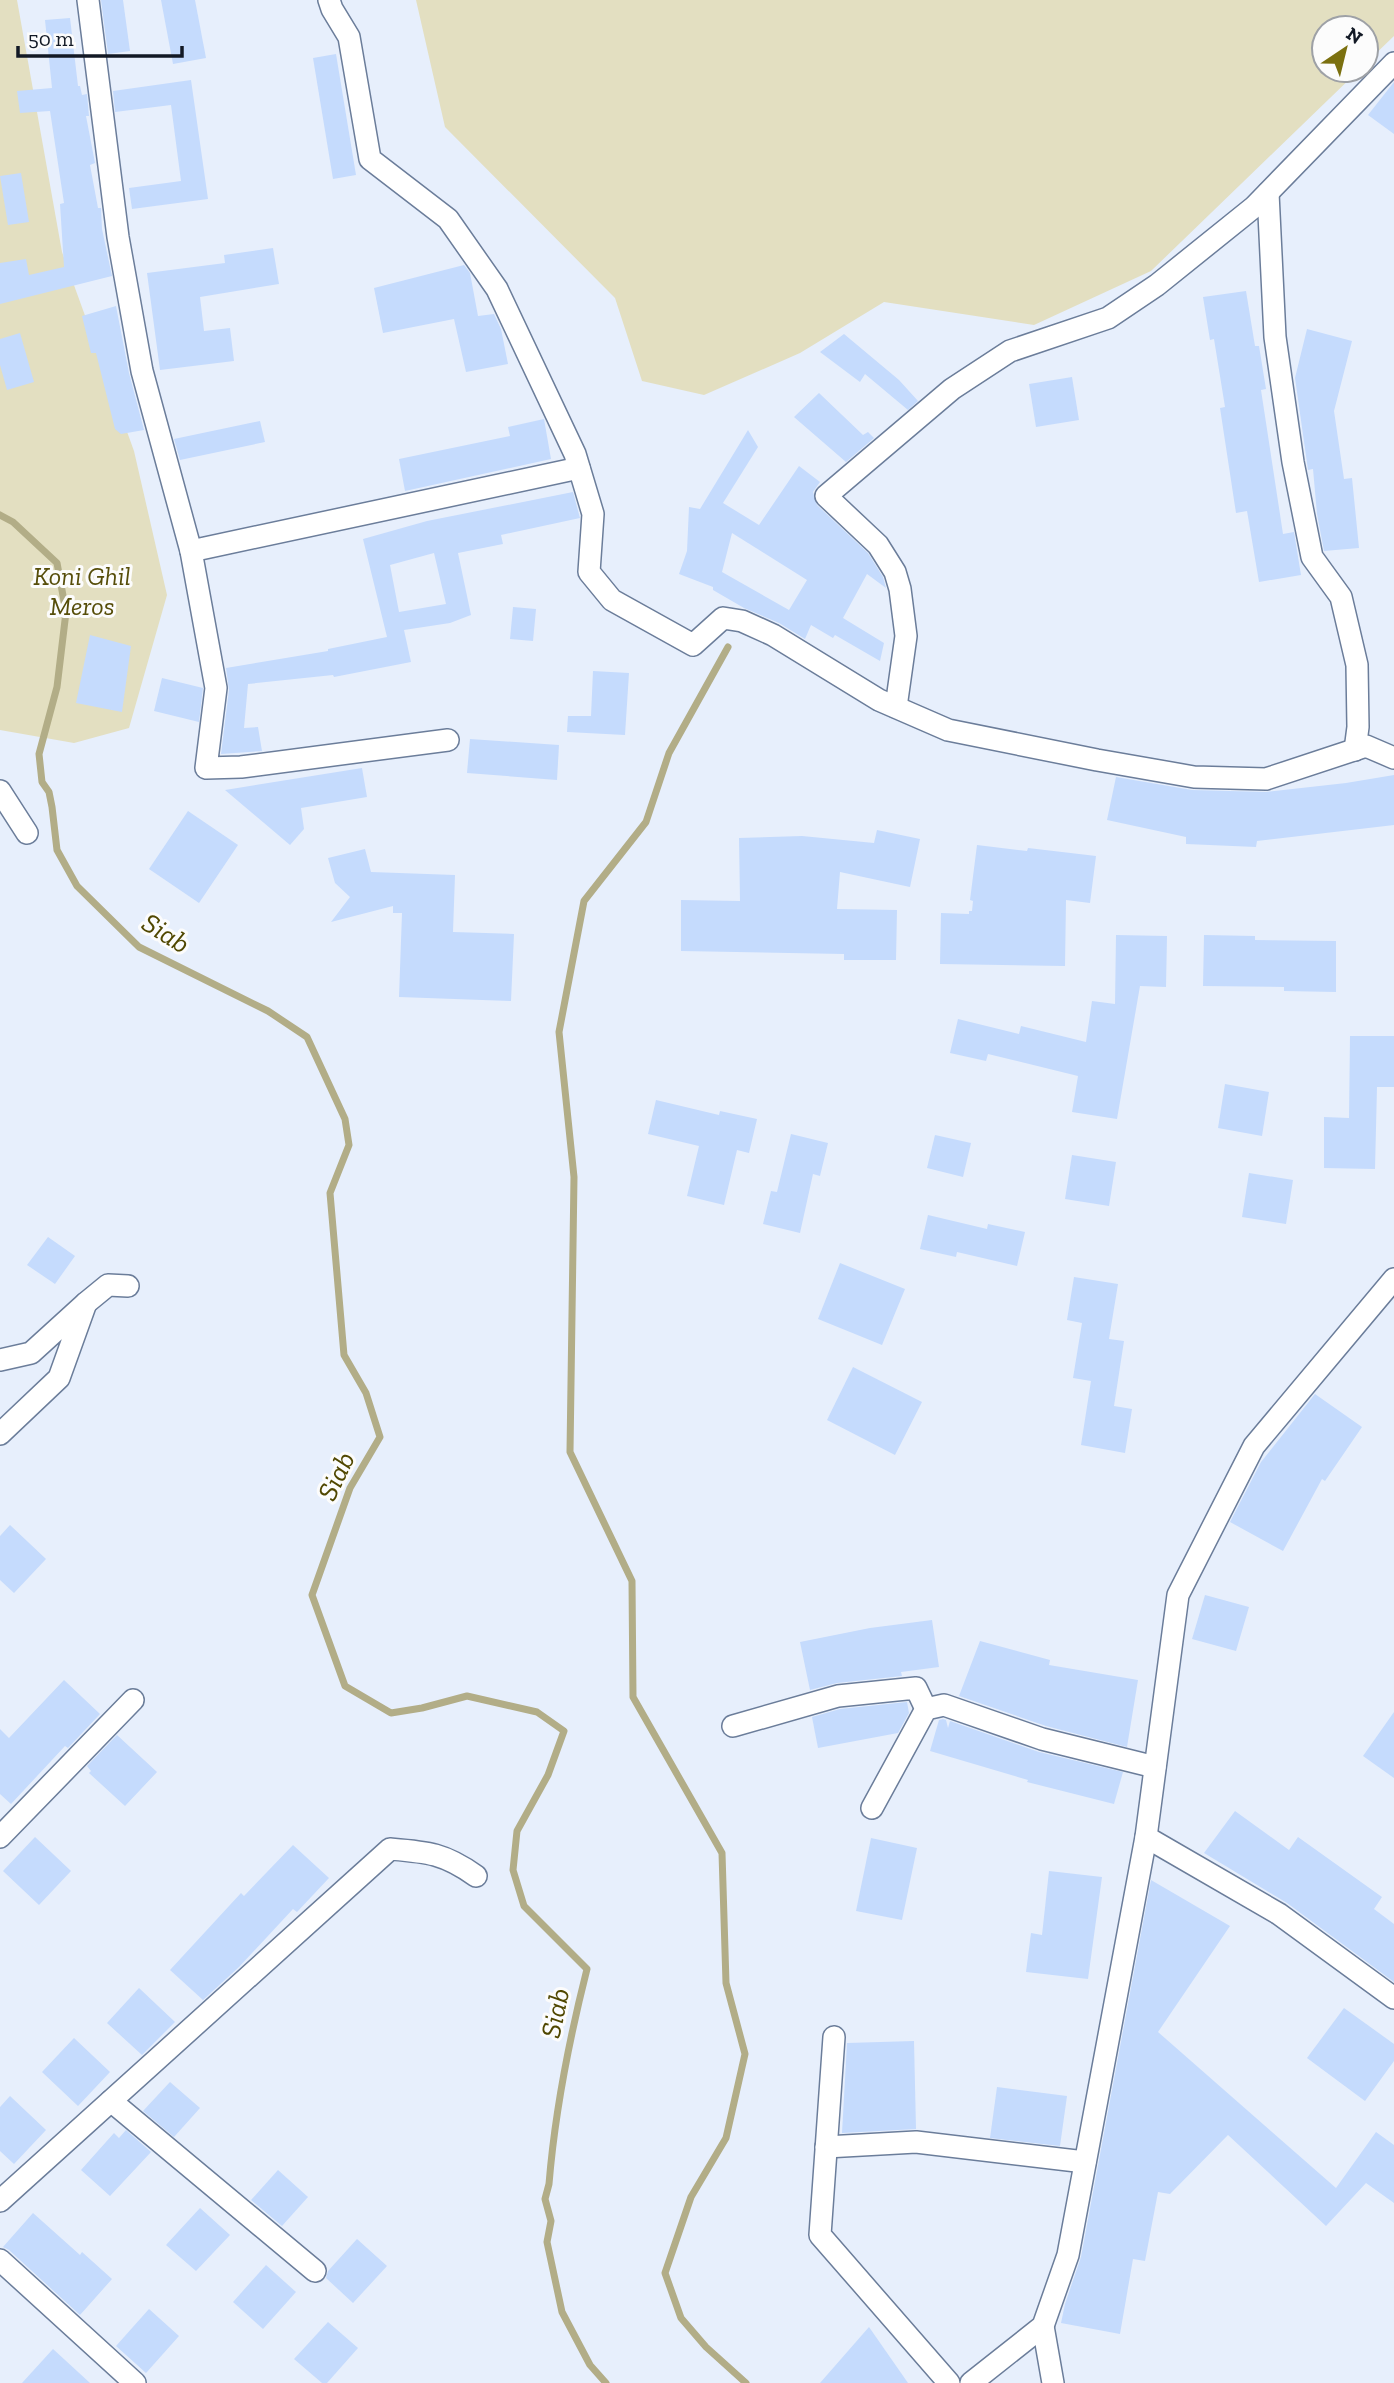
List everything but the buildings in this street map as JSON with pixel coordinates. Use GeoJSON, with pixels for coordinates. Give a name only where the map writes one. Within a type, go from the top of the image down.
{"type":"FeatureCollection","features":[{"type":"Feature","properties":{"kind":"street"},"geometry":{"type":"LineString","coordinates":[[88,0],[118,237],[142,371],[191,551],[216,688],[206,768],[241,767],[449,740]]}},
{"type":"Feature","properties":{"kind":"street"},"geometry":{"type":"LineString","coordinates":[[329,0],[349,37],[370,159],[448,219],[498,289],[575,454],[593,514],[589,572],[612,600],[693,645],[723,618],[742,621],[773,635],[879,700],[948,730],[1194,777],[1266,779],[1366,747],[1394,758]]}},
{"type":"Feature","properties":{"kind":"street"},"geometry":{"type":"LineString","coordinates":[[896,707],[906,636],[895,572],[878,545],[826,496],[952,389],[1010,351],[1108,318],[1157,285],[1254,207],[1394,63]]}},
{"type":"Feature","properties":{"kind":"street"},"geometry":{"type":"LineString","coordinates":[[1268,193],[1275,337],[1293,462],[1312,556],[1341,597],[1357,664],[1358,727],[1355,750]]}},
{"type":"Feature","properties":{"kind":"street"},"geometry":{"type":"LineString","coordinates":[[191,551],[579,468]]}},
{"type":"Feature","properties":{"kind":"street"},"geometry":{"type":"LineString","coordinates":[[0,791],[27,832]]}},
{"type":"Feature","properties":{"kind":"street"},"geometry":{"type":"LineString","coordinates":[[1053,2383],[1043,2326],[1068,2255],[1146,1837],[1178,1595],[1254,1446],[1394,1279]]}},
{"type":"Feature","properties":{"kind":"street"},"geometry":{"type":"LineString","coordinates":[[0,1360],[31,1353],[108,1285],[128,1286]]}},
{"type":"Feature","properties":{"kind":"street"},"geometry":{"type":"LineString","coordinates":[[0,1434],[60,1378],[86,1303]]}},
{"type":"Feature","properties":{"kind":"street"},"geometry":{"type":"LineString","coordinates":[[733,1726],[838,1696],[916,1688],[926,1709]]}},
{"type":"Feature","properties":{"kind":"street"},"geometry":{"type":"LineString","coordinates":[[0,1837],[133,1700]]}},
{"type":"Feature","properties":{"kind":"street"},"geometry":{"type":"LineString","coordinates":[[872,1808],[926,1709],[944,1705],[1042,1739],[1155,1767]]}},
{"type":"Feature","properties":{"kind":"street"},"geometry":{"type":"LineString","coordinates":[[1146,1837],[1279,1914],[1394,1998]]}},
{"type":"Feature","properties":{"kind":"street"},"geometry":{"type":"LineString","coordinates":[[0,2201],[390,1849],[429,1852],[461,1865],[475,1876]]}},
{"type":"Feature","properties":{"kind":"street"},"geometry":{"type":"LineString","coordinates":[[834,2037],[820,2235],[949,2383]]}},
{"type":"Feature","properties":{"kind":"street"},"geometry":{"type":"LineString","coordinates":[[111,2101],[316,2271]]}},
{"type":"Feature","properties":{"kind":"street"},"geometry":{"type":"LineString","coordinates":[[825,2147],[916,2142],[1085,2162]]}},
{"type":"Feature","properties":{"kind":"street"},"geometry":{"type":"LineString","coordinates":[[0,2260],[135,2383]]}},
{"type":"Feature","properties":{"kind":"street"},"geometry":{"type":"LineString","coordinates":[[971,2383],[1043,2326]]}},
{"type":"Feature","properties":{"kind":"green space","name":"Koni Ghil Meros"},"geometry":{"type":"Polygon","coordinates":[[[0,0],[17,0],[62,252],[134,451],[167,595],[129,728],[74,743],[0,730],[0,0]]]}},
{"type":"Feature","properties":{"kind":"green space"},"geometry":{"type":"Polygon","coordinates":[[[416,0],[1394,0],[1394,36],[1380,50],[1380,14],[1310,14],[1310,84],[1345,84],[1151,271],[1034,325],[884,302],[800,353],[704,395],[642,381],[615,298],[445,127],[416,0]]]}},
{"type":"Feature","properties":{"kind":"waterway","name":"Siab"},"geometry":{"type":"LineString","coordinates":[[0,515],[13,522],[57,563],[66,612],[57,687],[39,754],[42,782],[49,792],[52,807],[57,850],[77,886],[139,947],[268,1011],[307,1037],[345,1119],[349,1145],[330,1193],[344,1355],[366,1393],[380,1437],[350,1488],[312,1595],[345,1686],[391,1713],[467,1696],[537,1712],[564,1731],[548,1775],[517,1831],[513,1870],[524,1906],[587,1969],[564,2076],[545,2199],[551,2221],[547,2242],[562,2312],[590,2365],[606,2383]]}},
{"type":"Feature","properties":{"kind":"waterway"},"geometry":{"type":"LineString","coordinates":[[728,647],[669,753],[646,822],[584,901],[559,1032],[574,1177],[570,1452],[632,1581],[633,1697],[722,1853],[726,1983],[745,2054],[726,2138],[691,2197],[665,2273],[681,2318],[706,2347],[746,2383]]}}]}
